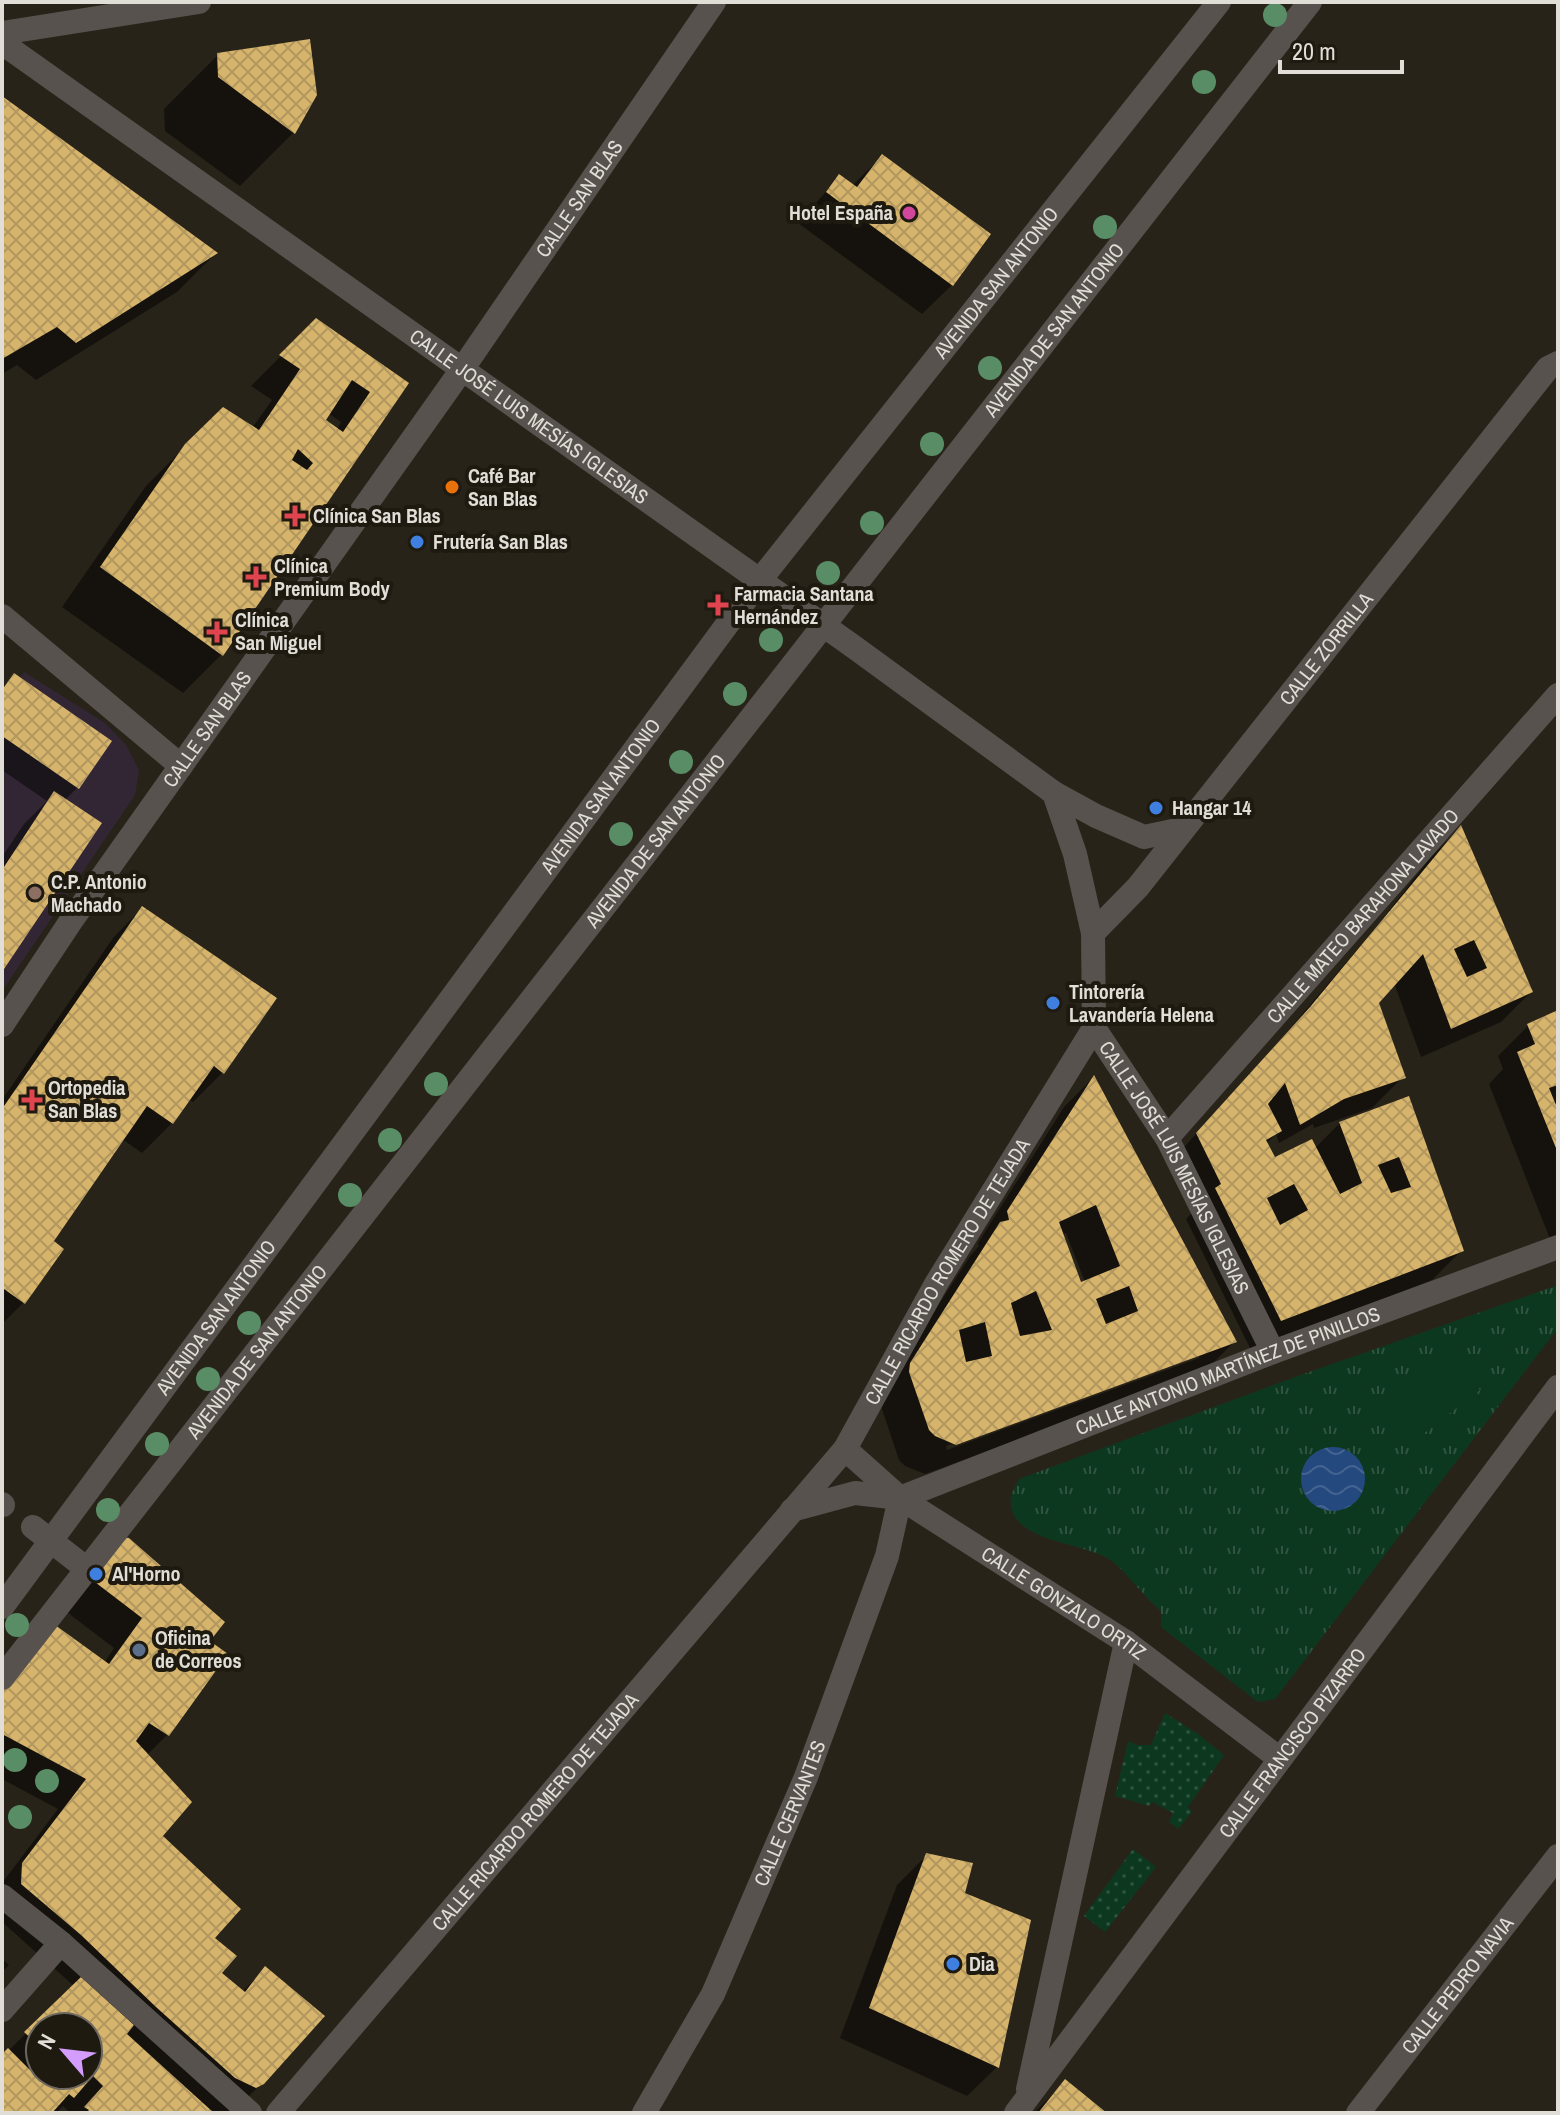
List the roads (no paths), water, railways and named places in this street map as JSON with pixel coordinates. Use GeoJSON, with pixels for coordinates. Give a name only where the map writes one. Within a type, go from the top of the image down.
{"type":"FeatureCollection","features":[{"type":"Feature","properties":{"kind":"street"},"geometry":{"type":"LineString","coordinates":[[2,33],[199,2]]}},
{"type":"Feature","properties":{"kind":"street","name":"CALLE SAN BLAS"},"geometry":{"type":"LineString","coordinates":[[2,1025],[463,368],[714,2]]}},
{"type":"Feature","properties":{"kind":"street","name":"AVENIDA SAN ANTONIO"},"geometry":{"type":"LineString","coordinates":[[2,1607],[42,1534],[760,580],[1219,2]]}},
{"type":"Feature","properties":{"kind":"street","name":"AVENIDA DE SAN ANTONIO"},"geometry":{"type":"LineString","coordinates":[[2,1678],[1310,2]]}},
{"type":"Feature","properties":{"kind":"street","name":"CALLE JOSÉ LUIS MESÍAS IGLESIAS"},"geometry":{"type":"LineString","coordinates":[[2,43],[824,625],[1054,793],[1144,837],[1182,829]]}},
{"type":"Feature","properties":{"kind":"street","name":"CALLE ZORRILLA"},"geometry":{"type":"LineString","coordinates":[[1093,933],[1138,887],[1548,368],[1558,363]]}},
{"type":"Feature","properties":{"kind":"street"},"geometry":{"type":"LineString","coordinates":[[2,616],[181,766]]}},
{"type":"Feature","properties":{"kind":"street","name":"CALLE MATEO BARAHONA LAVADO"},"geometry":{"type":"LineString","coordinates":[[1167,1138],[1558,695]]}},
{"type":"Feature","properties":{"kind":"street","name":"CALLE JOSÉ LUIS MESÍAS IGLESIAS"},"geometry":{"type":"LineString","coordinates":[[1054,793],[1075,854],[1093,933],[1094,1028],[1167,1138],[1273,1352]]}},
{"type":"Feature","properties":{"kind":"street","name":"CALLE RICARDO ROMERO DE TEJADA"},"geometry":{"type":"LineString","coordinates":[[278,2113],[845,1449],[936,1284],[1094,1028]]}},
{"type":"Feature","properties":{"kind":"street","name":"CALLE ANTONIO MARTÍNEZ DE PINILLOS"},"geometry":{"type":"LineString","coordinates":[[900,1498],[1273,1352],[1558,1247]]}},
{"type":"Feature","properties":{"kind":"street","name":"CALLE FRANCISCO PIZARRO"},"geometry":{"type":"LineString","coordinates":[[1021,2106],[1558,1387]]}},
{"type":"Feature","properties":{"kind":"street","name":"CALLE GONZALO ORTIZ"},"geometry":{"type":"LineString","coordinates":[[845,1449],[900,1498],[1126,1642],[1280,1759]]}},
{"type":"Feature","properties":{"kind":"street"},"geometry":{"type":"LineString","coordinates":[[792,1510],[855,1493],[900,1498]]}},
{"type":"Feature","properties":{"kind":"street","name":"CALLE CERVANTES"},"geometry":{"type":"LineString","coordinates":[[644,2113],[713,1994],[806,1777],[887,1556],[900,1498]]}},
{"type":"Feature","properties":{"kind":"street"},"geometry":{"type":"LineString","coordinates":[[42,1534],[87,1569]]}},
{"type":"Feature","properties":{"kind":"street","name":"CALLE FRANCISCO PIZARRO"},"geometry":{"type":"LineString","coordinates":[[1021,2106],[1126,1642]]}},
{"type":"Feature","properties":{"kind":"street","name":"CALLE PEDRO NAVIA"},"geometry":{"type":"LineString","coordinates":[[1358,2113],[1558,1856]]}},
{"type":"Feature","properties":{"kind":"street"},"geometry":{"type":"LineString","coordinates":[[2,1896],[61,1943],[250,2113]]}},
{"type":"Feature","properties":{"kind":"street"},"geometry":{"type":"LineString","coordinates":[[2,2010],[61,1943]]}},
{"type":"Feature","properties":{"kind":"water"},"geometry":{"type":"Polygon","coordinates":[[[1333,1447],[1351,1453],[1359,1461],[1365,1479],[1359,1497],[1351,1505],[1333,1511],[1315,1505],[1307,1497],[1301,1479],[1307,1461],[1315,1453],[1333,1447]]]}},
{"type":"Feature","properties":{"kind":"place","name":"Hotel España"},"geometry":{"type":"Point","coordinates":[909,213]}},
{"type":"Feature","properties":{"kind":"place","name":"Café Bar San Blas"},"geometry":{"type":"Point","coordinates":[452,487]}},
{"type":"Feature","properties":{"kind":"place","name":"Clínica San Blas"},"geometry":{"type":"Point","coordinates":[295,516]}},
{"type":"Feature","properties":{"kind":"place","name":"Frutería San Blas"},"geometry":{"type":"Point","coordinates":[417,542]}},
{"type":"Feature","properties":{"kind":"place","name":"Clínica Premium Body"},"geometry":{"type":"Point","coordinates":[256,577]}},
{"type":"Feature","properties":{"kind":"place","name":"Farmacia Santana Hernández"},"geometry":{"type":"Point","coordinates":[718,605]}},
{"type":"Feature","properties":{"kind":"place","name":"Clínica San Miguel"},"geometry":{"type":"Point","coordinates":[217,632]}},
{"type":"Feature","properties":{"kind":"place","name":"Hangar 14"},"geometry":{"type":"Point","coordinates":[1156,808]}},
{"type":"Feature","properties":{"kind":"place","name":"C.P. Antonio Machado"},"geometry":{"type":"Point","coordinates":[35,893]}},
{"type":"Feature","properties":{"kind":"place","name":"Tintorería Lavandería Helena"},"geometry":{"type":"Point","coordinates":[1053,1003]}},
{"type":"Feature","properties":{"kind":"place","name":"Ortopedia San Blas"},"geometry":{"type":"Point","coordinates":[32,1100]}},
{"type":"Feature","properties":{"kind":"place","name":"Al'Horno"},"geometry":{"type":"Point","coordinates":[96,1574]}},
{"type":"Feature","properties":{"kind":"place","name":"Oficina de Correos"},"geometry":{"type":"Point","coordinates":[139,1650]}},
{"type":"Feature","properties":{"kind":"place","name":"Dia"},"geometry":{"type":"Point","coordinates":[953,1964]}}]}
